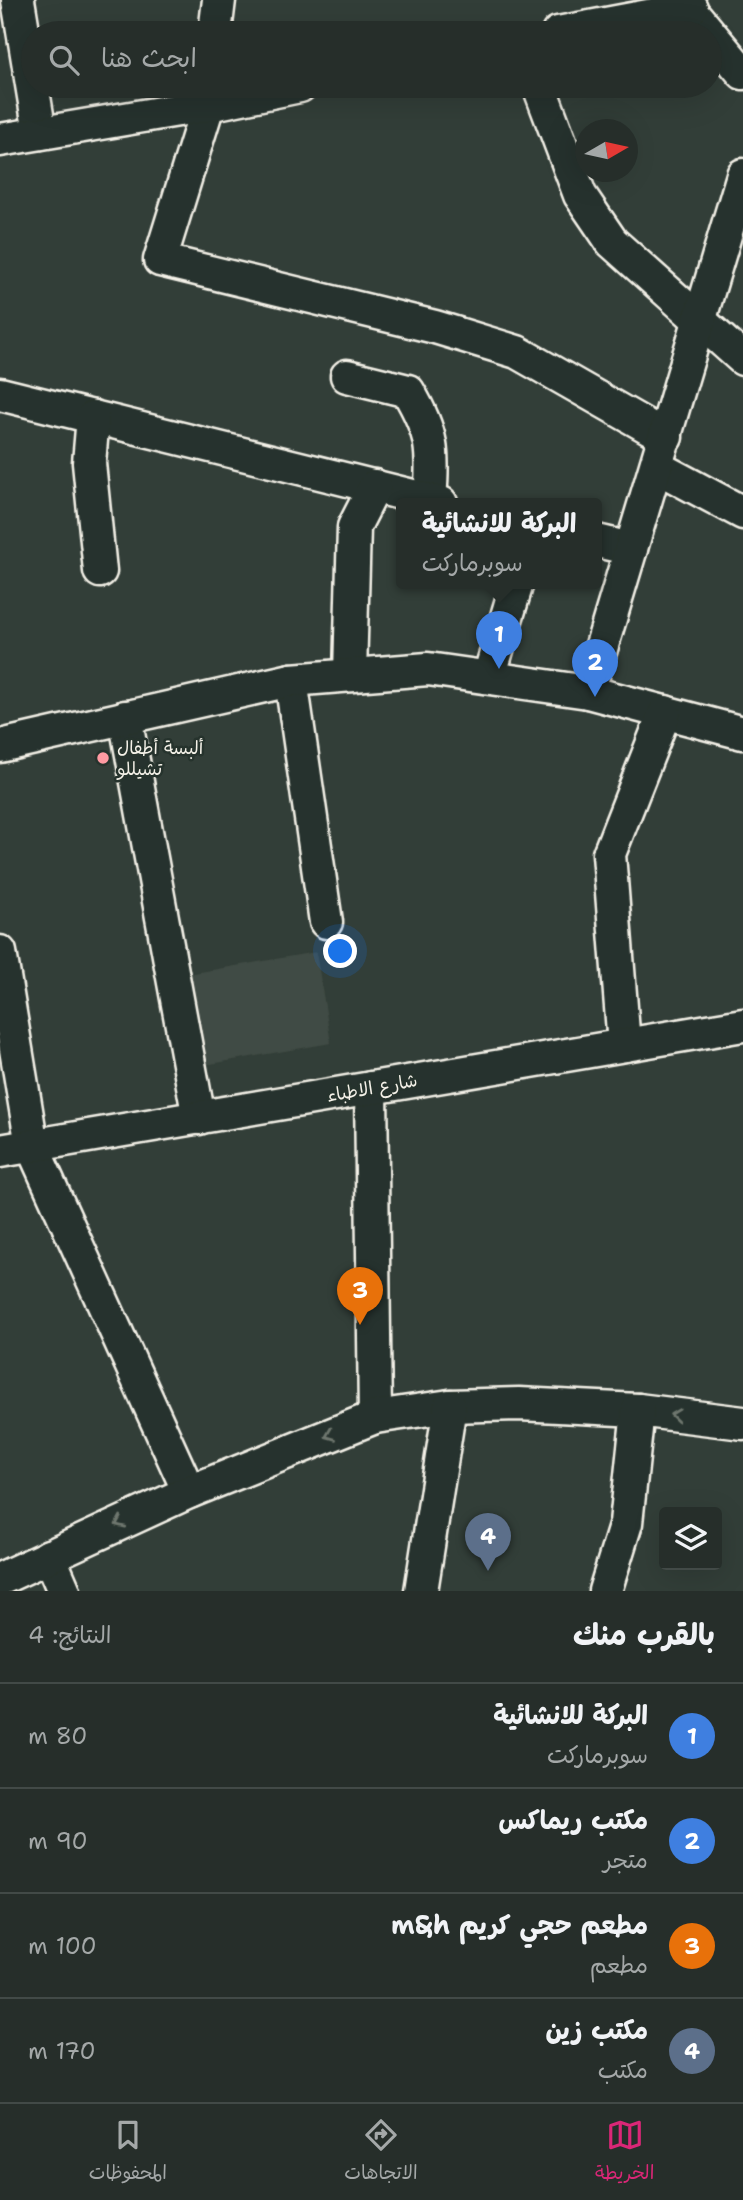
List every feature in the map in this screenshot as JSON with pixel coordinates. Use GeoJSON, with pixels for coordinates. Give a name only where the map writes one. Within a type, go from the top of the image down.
{"type":"FeatureCollection","features":[{"type":"Feature","properties":{"kind":"street"},"geometry":{"type":"LineString","coordinates":[[18,0],[22,21]]}},
{"type":"Feature","properties":{"kind":"street"},"geometry":{"type":"LineString","coordinates":[[216,21],[219,0]]}},
{"type":"Feature","properties":{"kind":"street"},"geometry":{"type":"LineString","coordinates":[[611,21],[687,4],[701,21]]}},
{"type":"Feature","properties":{"kind":"street"},"geometry":{"type":"LineString","coordinates":[[722,47],[743,73]]}},
{"type":"Feature","properties":{"kind":"street"},"geometry":{"type":"LineString","coordinates":[[34,98],[40,132]]}},
{"type":"Feature","properties":{"kind":"street"},"geometry":{"type":"LineString","coordinates":[[0,139],[195,98]]}},
{"type":"Feature","properties":{"kind":"street"},"geometry":{"type":"LineString","coordinates":[[208,98],[160,260],[435,327],[517,352],[666,437]]}},
{"type":"Feature","properties":{"kind":"street"},"geometry":{"type":"LineString","coordinates":[[543,98],[568,167],[593,217],[612,242],[743,359]]}},
{"type":"Feature","properties":{"kind":"street"},"geometry":{"type":"LineString","coordinates":[[588,692],[743,175]]}},
{"type":"Feature","properties":{"kind":"street"},"geometry":{"type":"LineString","coordinates":[[347,376],[408,391],[425,420],[433,457],[435,498]]}},
{"type":"Feature","properties":{"kind":"street"},"geometry":{"type":"LineString","coordinates":[[0,394],[423,498]]}},
{"type":"Feature","properties":{"kind":"street"},"geometry":{"type":"LineString","coordinates":[[93,417],[89,463],[100,571]]}},
{"type":"Feature","properties":{"kind":"street"},"geometry":{"type":"LineString","coordinates":[[657,467],[743,513]]}},
{"type":"Feature","properties":{"kind":"street"},"geometry":{"type":"LineString","coordinates":[[350,674],[354,527],[375,486]]}},
{"type":"Feature","properties":{"kind":"street"},"geometry":{"type":"LineString","coordinates":[[602,542],[631,549]]}},
{"type":"Feature","properties":{"kind":"street"},"geometry":{"type":"LineString","coordinates":[[489,677],[515,589]]}},
{"type":"Feature","properties":{"kind":"street"},"geometry":{"type":"LineString","coordinates":[[0,746],[291,680],[428,669],[588,692],[743,733]]}},
{"type":"Feature","properties":{"kind":"street"},"geometry":{"type":"LineString","coordinates":[[291,680],[326,922]]}},
{"type":"Feature","properties":{"kind":"street"},"geometry":{"type":"LineString","coordinates":[[624,1045],[609,854],[665,712]]}},
{"type":"Feature","properties":{"kind":"street"},"geometry":{"type":"LineString","coordinates":[[125,717],[199,1118]]}},
{"type":"Feature","properties":{"kind":"street"},"geometry":{"type":"LineString","coordinates":[[0,952],[32,1146],[189,1492]]}},
{"type":"Feature","properties":{"kind":"street","name":"شارع الاطباء"},"geometry":{"type":"LineString","coordinates":[[0,1151],[743,1025]]}},
{"type":"Feature","properties":{"kind":"street"},"geometry":{"type":"LineString","coordinates":[[371,1088],[375,1417]]}},
{"type":"Feature","properties":{"kind":"street"},"geometry":{"type":"LineString","coordinates":[[0,1579],[189,1492],[375,1417],[450,1406],[519,1404],[638,1410],[742,1429]]}},
{"type":"Feature","properties":{"kind":"street"},"geometry":{"type":"LineString","coordinates":[[421,1591],[450,1406]]}},
{"type":"Feature","properties":{"kind":"street"},"geometry":{"type":"LineString","coordinates":[[605,1591],[626,1523],[638,1410]]}},
{"type":"Feature","properties":{"kind":"street"},"geometry":{"type":"LineString","coordinates":[[49,1556],[64,1591]]}},
{"type":"Feature","properties":{"kind":"shaded area"},"geometry":{"type":"Polygon","coordinates":[[[316,952],[331,1043],[199,1066],[183,975],[316,952]]]}},
{"type":"Feature","properties":{"kind":"place","name":"البركة للانشائية"},"geometry":{"type":"Point","coordinates":[499,669]}},
{"type":"Feature","properties":{"kind":"place","name":"مكتب ريماكس"},"geometry":{"type":"Point","coordinates":[595,697]}},
{"type":"Feature","properties":{"kind":"place","name":"ألبسة أطفال تشيللو"},"geometry":{"type":"Point","coordinates":[103,758]}},
{"type":"Feature","properties":{"kind":"place","name":"مطعم حجي كريم m&h"},"geometry":{"type":"Point","coordinates":[360,1325]}},
{"type":"Feature","properties":{"kind":"place","name":"مكتب زين"},"geometry":{"type":"Point","coordinates":[488,1571]}}]}
